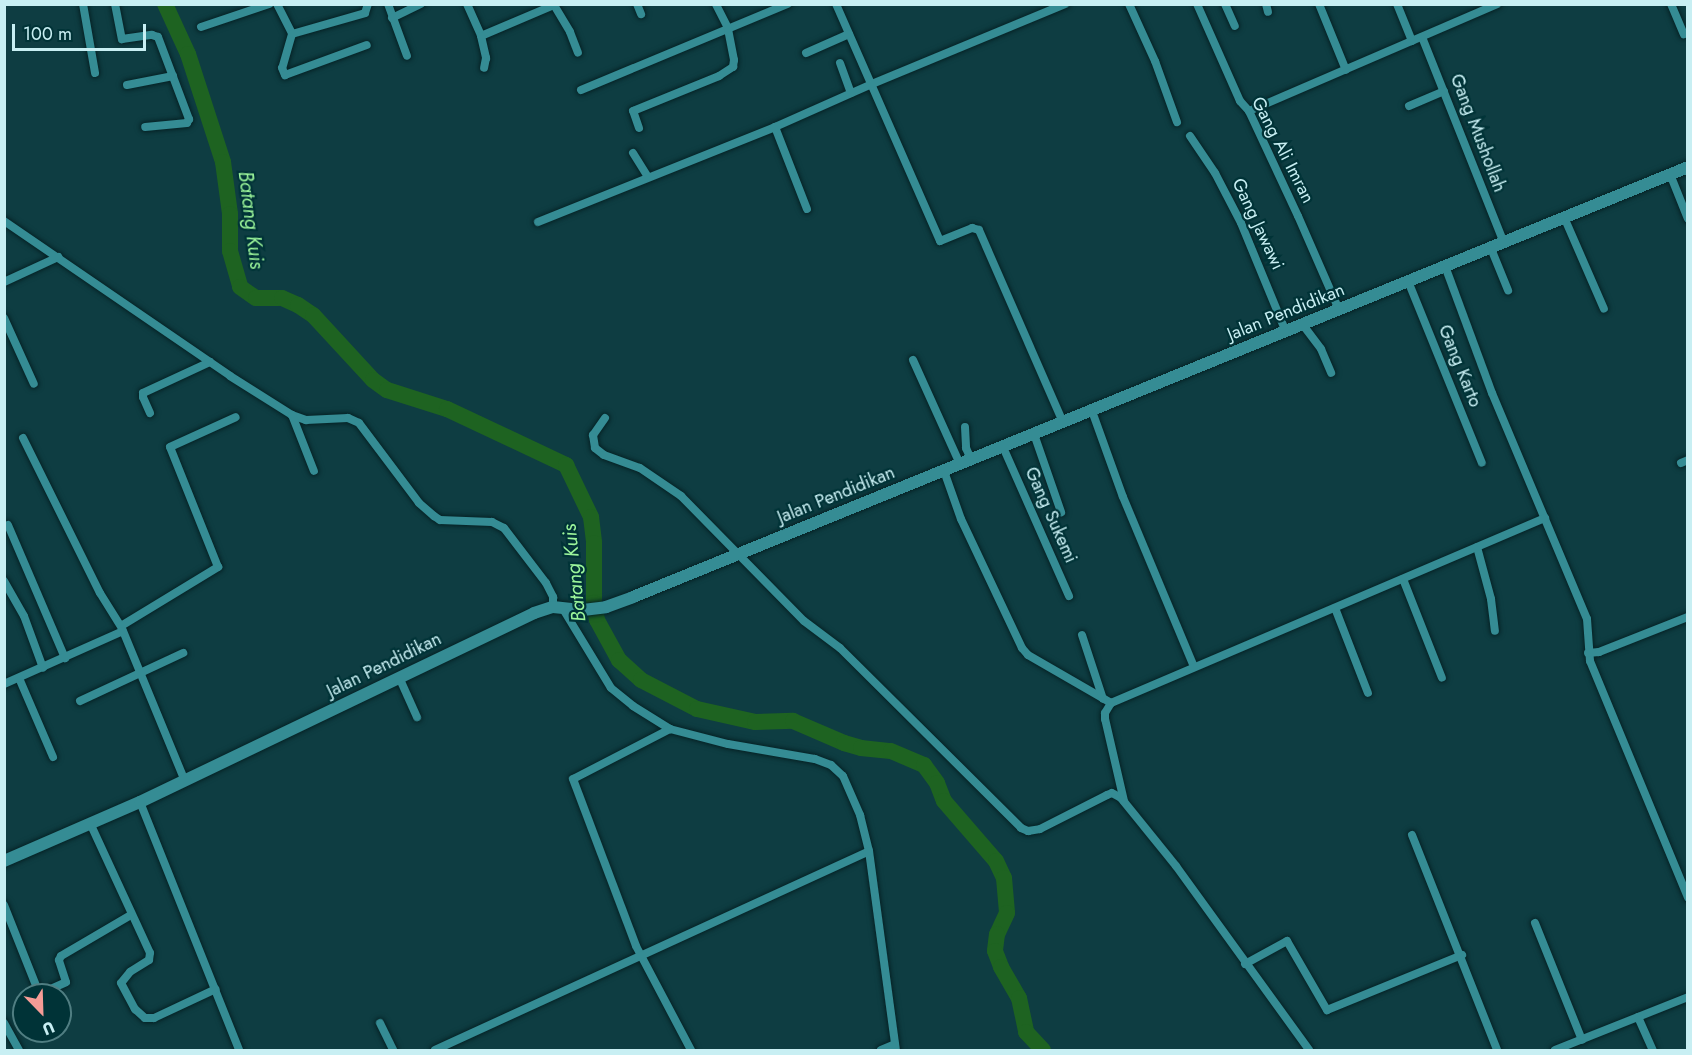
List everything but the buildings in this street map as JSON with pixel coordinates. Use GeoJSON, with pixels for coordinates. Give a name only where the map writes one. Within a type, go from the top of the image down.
{"type":"FeatureCollection","features":[{"type":"Feature","properties":{"kind":"main road","name":"Jalan Pendidikan"},"geometry":{"type":"LineString","coordinates":[[6,858],[140,802],[512,623],[558,608],[583,610],[606,607],[944,471],[963,457],[1003,447],[1688,167]]}},
{"type":"Feature","properties":{"kind":"street"},"geometry":{"type":"LineString","coordinates":[[83,4],[95,73]]}},
{"type":"Feature","properties":{"kind":"street"},"geometry":{"type":"LineString","coordinates":[[116,4],[121,39],[157,37],[189,122],[145,127]]}},
{"type":"Feature","properties":{"kind":"street"},"geometry":{"type":"LineString","coordinates":[[201,27],[269,4]]}},
{"type":"Feature","properties":{"kind":"street"},"geometry":{"type":"LineString","coordinates":[[277,4],[292,34],[282,68],[287,75],[367,45]]}},
{"type":"Feature","properties":{"kind":"street"},"geometry":{"type":"LineString","coordinates":[[292,34],[365,13],[368,4]]}},
{"type":"Feature","properties":{"kind":"street"},"geometry":{"type":"LineString","coordinates":[[388,4],[408,56]]}},
{"type":"Feature","properties":{"kind":"street"},"geometry":{"type":"LineString","coordinates":[[392,18],[421,4]]}},
{"type":"Feature","properties":{"kind":"street"},"geometry":{"type":"LineString","coordinates":[[467,4],[481,36],[486,57],[484,68]]}},
{"type":"Feature","properties":{"kind":"street"},"geometry":{"type":"LineString","coordinates":[[637,4],[641,15]]}},
{"type":"Feature","properties":{"kind":"street"},"geometry":{"type":"LineString","coordinates":[[639,128],[633,111],[719,76],[733,67],[734,60],[728,28],[716,4]]}},
{"type":"Feature","properties":{"kind":"street"},"geometry":{"type":"LineString","coordinates":[[581,90],[651,63],[777,6],[788,4]]}},
{"type":"Feature","properties":{"kind":"street"},"geometry":{"type":"LineString","coordinates":[[836,4],[940,241],[972,228],[979,230],[1063,422]]}},
{"type":"Feature","properties":{"kind":"street"},"geometry":{"type":"LineString","coordinates":[[538,222],[775,127],[1065,4]]}},
{"type":"Feature","properties":{"kind":"street"},"geometry":{"type":"LineString","coordinates":[[1129,4],[1155,61],[1177,122]]}},
{"type":"Feature","properties":{"kind":"street","name":"Gang Ali Imran"},"geometry":{"type":"LineString","coordinates":[[1197,4],[1240,101],[1249,111],[1339,310]]}},
{"type":"Feature","properties":{"kind":"street"},"geometry":{"type":"LineString","coordinates":[[1225,4],[1235,26]]}},
{"type":"Feature","properties":{"kind":"street"},"geometry":{"type":"LineString","coordinates":[[1319,4],[1346,70]]}},
{"type":"Feature","properties":{"kind":"street"},"geometry":{"type":"LineString","coordinates":[[1396,4],[1412,41]]}},
{"type":"Feature","properties":{"kind":"street"},"geometry":{"type":"LineString","coordinates":[[1249,111],[1497,4]]}},
{"type":"Feature","properties":{"kind":"street"},"geometry":{"type":"LineString","coordinates":[[1671,4],[1684,34]]}},
{"type":"Feature","properties":{"kind":"street"},"geometry":{"type":"LineString","coordinates":[[481,36],[554,5],[570,32],[578,53]]}},
{"type":"Feature","properties":{"kind":"street"},"geometry":{"type":"LineString","coordinates":[[1678,20],[1688,16]]}},
{"type":"Feature","properties":{"kind":"street"},"geometry":{"type":"LineString","coordinates":[[807,53],[849,34]]}},
{"type":"Feature","properties":{"kind":"street","name":"Gang Mushollah"},"geometry":{"type":"LineString","coordinates":[[1422,37],[1503,241]]}},
{"type":"Feature","properties":{"kind":"street"},"geometry":{"type":"LineString","coordinates":[[840,63],[851,93]]}},
{"type":"Feature","properties":{"kind":"street"},"geometry":{"type":"LineString","coordinates":[[127,85],[173,76]]}},
{"type":"Feature","properties":{"kind":"street"},"geometry":{"type":"LineString","coordinates":[[1409,106],[1444,91]]}},
{"type":"Feature","properties":{"kind":"street"},"geometry":{"type":"LineString","coordinates":[[775,127],[807,209]]}},
{"type":"Feature","properties":{"kind":"street","name":"Gang Jawawi"},"geometry":{"type":"LineString","coordinates":[[1190,136],[1215,172],[1241,223],[1286,332]]}},
{"type":"Feature","properties":{"kind":"street"},"geometry":{"type":"LineString","coordinates":[[633,153],[648,177]]}},
{"type":"Feature","properties":{"kind":"street"},"geometry":{"type":"LineString","coordinates":[[1670,174],[1688,219]]}},
{"type":"Feature","properties":{"kind":"street"},"geometry":{"type":"LineString","coordinates":[[1564,217],[1604,309]]}},
{"type":"Feature","properties":{"kind":"street"},"geometry":{"type":"LineString","coordinates":[[4,221],[210,362],[292,415],[306,420],[348,418],[359,423],[419,502],[434,516],[440,519],[492,522],[504,528],[546,583],[558,608],[611,688],[633,706],[670,729],[728,744],[790,754],[831,765],[843,776],[851,790],[869,851],[895,1047],[882,1050]]}},
{"type":"Feature","properties":{"kind":"street"},"geometry":{"type":"LineString","coordinates":[[1490,246],[1508,290]]}},
{"type":"Feature","properties":{"kind":"street"},"geometry":{"type":"LineString","coordinates":[[4,282],[58,257]]}},
{"type":"Feature","properties":{"kind":"street"},"geometry":{"type":"LineString","coordinates":[[1445,266],[1492,393],[1587,619],[1588,653],[1688,898]]}},
{"type":"Feature","properties":{"kind":"street","name":"Gang Karto"},"geometry":{"type":"LineString","coordinates":[[1408,281],[1482,463]]}},
{"type":"Feature","properties":{"kind":"street"},"geometry":{"type":"LineString","coordinates":[[4,318],[34,384]]}},
{"type":"Feature","properties":{"kind":"street"},"geometry":{"type":"LineString","coordinates":[[1303,325],[1321,349],[1331,373]]}},
{"type":"Feature","properties":{"kind":"street"},"geometry":{"type":"LineString","coordinates":[[913,360],[963,457]]}},
{"type":"Feature","properties":{"kind":"street"},"geometry":{"type":"LineString","coordinates":[[150,413],[143,397],[144,393],[210,362]]}},
{"type":"Feature","properties":{"kind":"street"},"geometry":{"type":"LineString","coordinates":[[1092,411],[1123,496],[1194,667]]}},
{"type":"Feature","properties":{"kind":"street"},"geometry":{"type":"LineString","coordinates":[[292,415],[314,471]]}},
{"type":"Feature","properties":{"kind":"street"},"geometry":{"type":"LineString","coordinates":[[4,684],[65,658],[122,628],[218,567],[170,447],[236,417]]}},
{"type":"Feature","properties":{"kind":"street"},"geometry":{"type":"LineString","coordinates":[[605,418],[593,435],[595,448],[604,455],[640,468],[671,488],[740,553],[804,621],[840,648],[1021,828],[1028,831],[1040,829],[1112,793],[1124,802],[1176,866],[1309,1050]]}},
{"type":"Feature","properties":{"kind":"street"},"geometry":{"type":"LineString","coordinates":[[963,457],[965,427]]}},
{"type":"Feature","properties":{"kind":"street"},"geometry":{"type":"LineString","coordinates":[[1034,434],[1060,512]]}},
{"type":"Feature","properties":{"kind":"street"},"geometry":{"type":"LineString","coordinates":[[23,438],[99,593],[122,628],[185,781]]}},
{"type":"Feature","properties":{"kind":"street","name":"Gang Sukemi"},"geometry":{"type":"LineString","coordinates":[[1003,447],[1069,597]]}},
{"type":"Feature","properties":{"kind":"street"},"geometry":{"type":"LineString","coordinates":[[944,471],[961,519],[1022,648],[1107,705]]}},
{"type":"Feature","properties":{"kind":"street"},"geometry":{"type":"LineString","coordinates":[[1107,705],[1545,518]]}},
{"type":"Feature","properties":{"kind":"street"},"geometry":{"type":"LineString","coordinates":[[8,525],[65,658]]}},
{"type":"Feature","properties":{"kind":"street"},"geometry":{"type":"LineString","coordinates":[[1477,547],[1491,598],[1495,631]]}},
{"type":"Feature","properties":{"kind":"street"},"geometry":{"type":"LineString","coordinates":[[1402,579],[1443,678]]}},
{"type":"Feature","properties":{"kind":"street"},"geometry":{"type":"LineString","coordinates":[[4,581],[24,616],[43,668]]}},
{"type":"Feature","properties":{"kind":"street"},"geometry":{"type":"LineString","coordinates":[[1335,608],[1368,693]]}},
{"type":"Feature","properties":{"kind":"street"},"geometry":{"type":"LineString","coordinates":[[1588,653],[1599,652],[1688,617]]}},
{"type":"Feature","properties":{"kind":"street"},"geometry":{"type":"LineString","coordinates":[[1082,635],[1107,705],[1124,802]]}},
{"type":"Feature","properties":{"kind":"street"},"geometry":{"type":"LineString","coordinates":[[80,701],[141,675],[183,653]]}},
{"type":"Feature","properties":{"kind":"street"},"geometry":{"type":"LineString","coordinates":[[399,677],[417,717]]}},
{"type":"Feature","properties":{"kind":"street"},"geometry":{"type":"LineString","coordinates":[[19,678],[53,757]]}},
{"type":"Feature","properties":{"kind":"street"},"geometry":{"type":"LineString","coordinates":[[670,729],[642,746],[573,779],[640,955],[691,1050]]}},
{"type":"Feature","properties":{"kind":"street"},"geometry":{"type":"LineString","coordinates":[[140,802],[239,1050]]}},
{"type":"Feature","properties":{"kind":"street"},"geometry":{"type":"LineString","coordinates":[[90,823],[150,953],[149,960],[130,972],[121,983],[135,1009],[145,1018],[153,1018],[216,989]]}},
{"type":"Feature","properties":{"kind":"street"},"geometry":{"type":"LineString","coordinates":[[1412,835],[1497,1050]]}},
{"type":"Feature","properties":{"kind":"street"},"geometry":{"type":"LineString","coordinates":[[435,1050],[869,851]]}},
{"type":"Feature","properties":{"kind":"street"},"geometry":{"type":"LineString","coordinates":[[4,906],[37,988],[45,992],[66,982],[59,960],[61,956],[132,915]]}},
{"type":"Feature","properties":{"kind":"street"},"geometry":{"type":"LineString","coordinates":[[1535,923],[1582,1040]]}},
{"type":"Feature","properties":{"kind":"street"},"geometry":{"type":"LineString","coordinates":[[1245,964],[1287,941],[1327,1010],[1461,955]]}},
{"type":"Feature","properties":{"kind":"street"},"geometry":{"type":"LineString","coordinates":[[1555,1050],[1688,997]]}},
{"type":"Feature","properties":{"kind":"street"},"geometry":{"type":"LineString","coordinates":[[1638,1017],[1653,1050]]}},
{"type":"Feature","properties":{"kind":"street"},"geometry":{"type":"LineString","coordinates":[[4,1023],[19,1050]]}},
{"type":"Feature","properties":{"kind":"street"},"geometry":{"type":"LineString","coordinates":[[380,1023],[393,1050]]}},
{"type":"Feature","properties":{"kind":"waterway","name":"Batang Kuis"},"geometry":{"type":"LineString","coordinates":[[165,4],[188,54],[223,162],[230,214],[230,251],[240,287],[256,298],[282,298],[313,315],[373,380],[387,390],[447,409],[566,465],[591,517],[594,543],[594,603],[597,620],[619,660],[641,680],[697,709],[755,722],[793,721],[844,743],[861,748],[891,751],[924,765],[937,783],[944,801],[996,861],[1004,878],[1007,913],[997,934],[995,951],[1001,967],[1019,998],[1026,1032],[1043,1050]]}}]}
